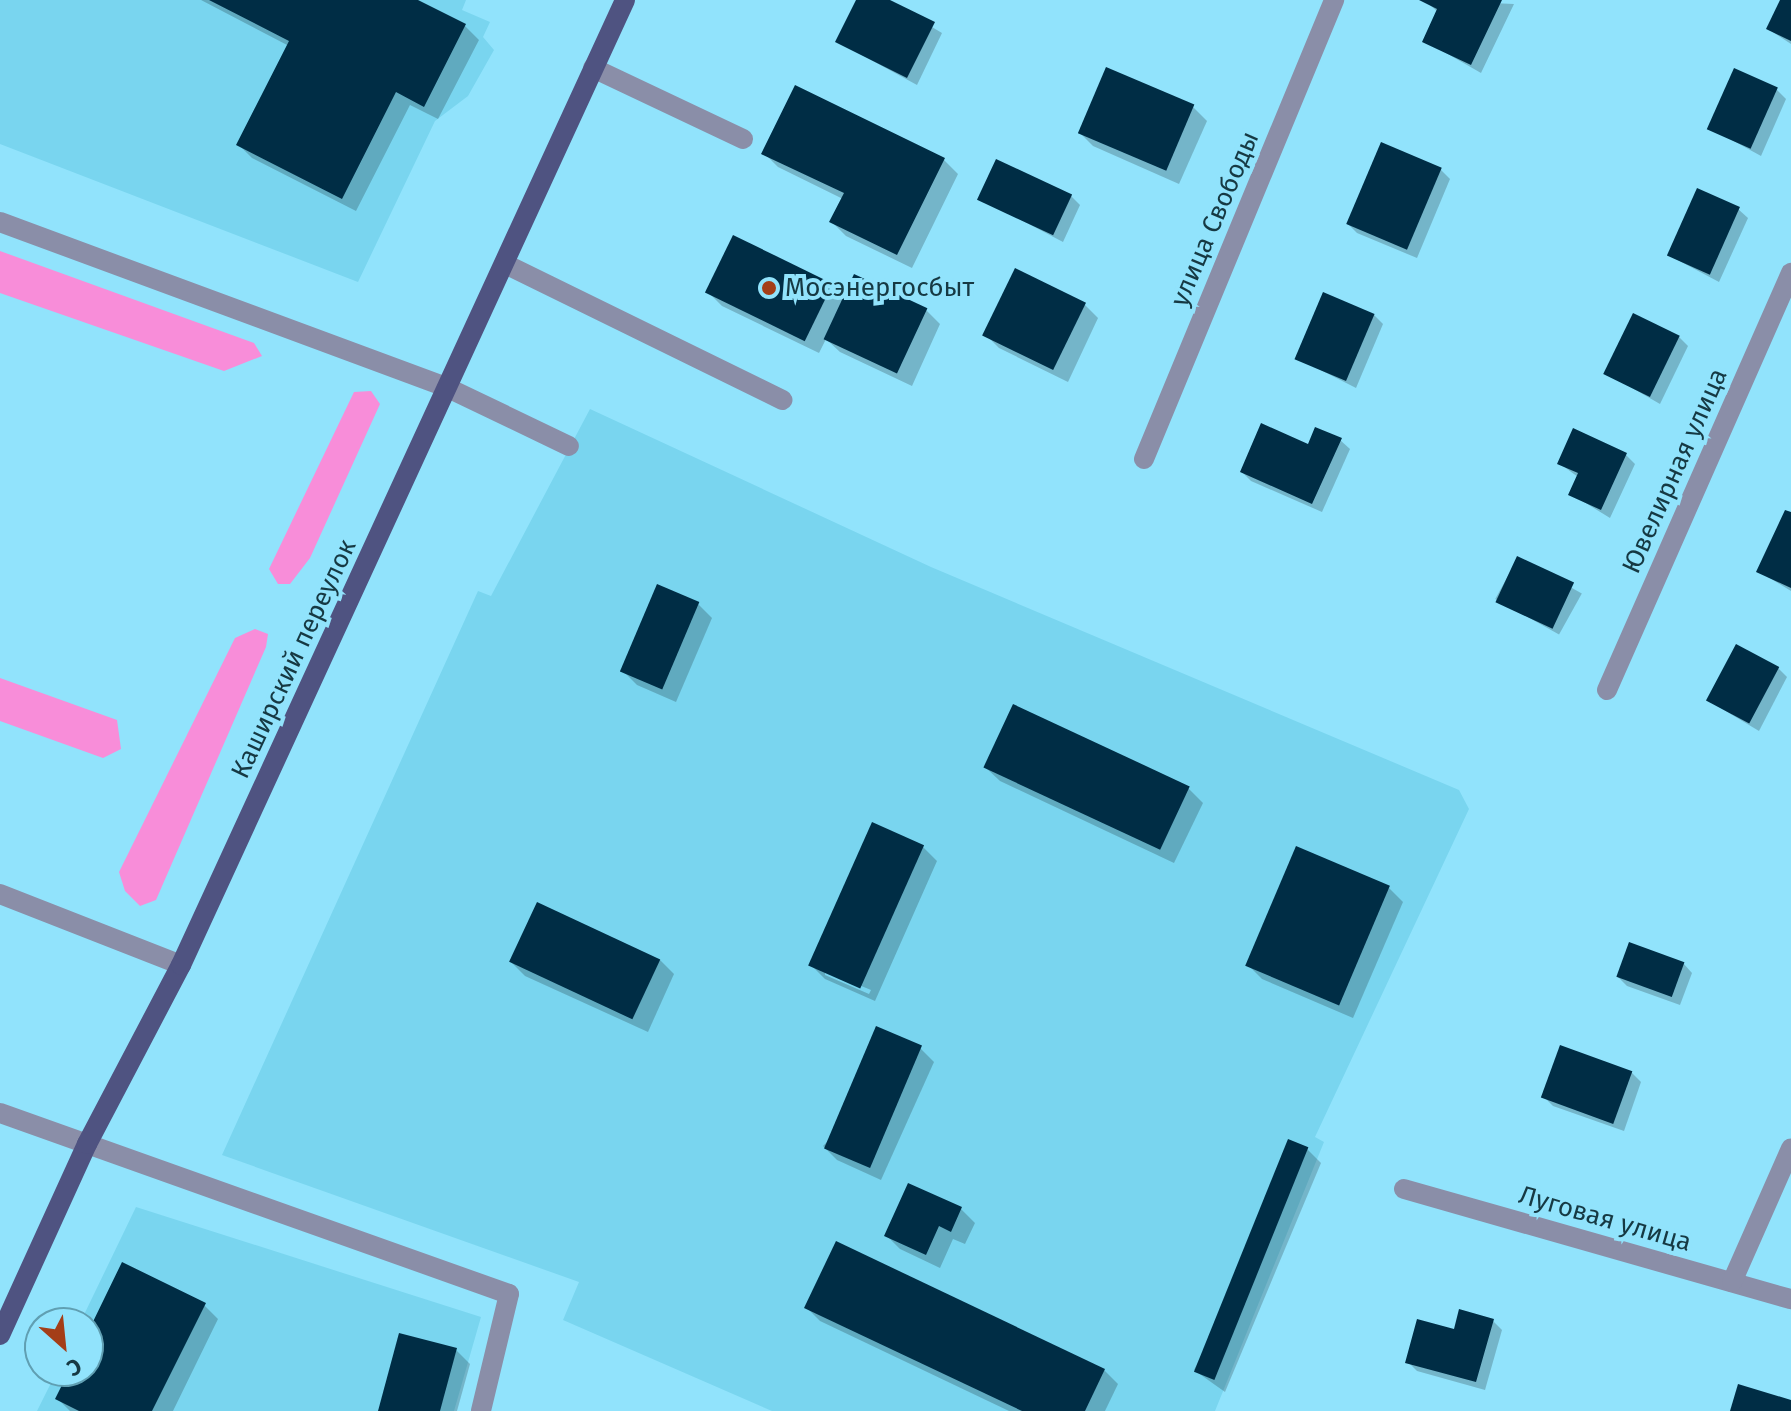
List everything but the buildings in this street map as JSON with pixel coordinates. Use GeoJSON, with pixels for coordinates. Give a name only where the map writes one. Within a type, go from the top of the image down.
{"type":"FeatureCollection","features":[{"type":"Feature","properties":{"kind":"main road","name":"Каширский переулок"},"geometry":{"type":"LineString","coordinates":[[0,1335],[87,1144],[181,965],[625,0]]}},
{"type":"Feature","properties":{"kind":"street","name":"улица Свободы"},"geometry":{"type":"LineString","coordinates":[[1144,459],[1334,0]]}},
{"type":"Feature","properties":{"kind":"street"},"geometry":{"type":"LineString","coordinates":[[593,68],[743,139]]}},
{"type":"Feature","properties":{"kind":"street"},"geometry":{"type":"LineString","coordinates":[[0,222],[448,388],[569,446]]}},
{"type":"Feature","properties":{"kind":"street"},"geometry":{"type":"LineString","coordinates":[[505,264],[782,400]]}},
{"type":"Feature","properties":{"kind":"street","name":"Ювелирная улица"},"geometry":{"type":"LineString","coordinates":[[1607,690],[1791,273]]}},
{"type":"Feature","properties":{"kind":"street"},"geometry":{"type":"LineString","coordinates":[[0,894],[181,965]]}},
{"type":"Feature","properties":{"kind":"street"},"geometry":{"type":"LineString","coordinates":[[0,1113],[509,1294],[481,1411]]}},
{"type":"Feature","properties":{"kind":"street"},"geometry":{"type":"LineString","coordinates":[[1732,1282],[1791,1148]]}},
{"type":"Feature","properties":{"kind":"street","name":"Луговая улица"},"geometry":{"type":"LineString","coordinates":[[1404,1189],[1791,1299]]}},
{"type":"Feature","properties":{"kind":"shaded area"},"geometry":{"type":"Polygon","coordinates":[[[0,0],[466,0],[462,10],[490,22],[483,37],[494,50],[468,96],[435,121],[358,282],[0,144],[0,0]]]}},
{"type":"Feature","properties":{"kind":"shaded area"},"geometry":{"type":"Polygon","coordinates":[[[0,251],[254,343],[262,356],[224,371],[0,293],[0,251]]]}},
{"type":"Feature","properties":{"kind":"shaded area"},"geometry":{"type":"Polygon","coordinates":[[[371,391],[380,404],[310,558],[290,584],[278,584],[269,569],[354,392],[371,391]]]}},
{"type":"Feature","properties":{"kind":"shaded area"},"geometry":{"type":"Polygon","coordinates":[[[590,409],[931,567],[1459,790],[1469,809],[1315,1137],[1324,1142],[1215,1411],[772,1411],[563,1320],[579,1282],[222,1155],[478,591],[491,596],[590,409]]]}},
{"type":"Feature","properties":{"kind":"shaded area"},"geometry":{"type":"Polygon","coordinates":[[[255,629],[268,634],[266,647],[156,900],[140,906],[125,891],[119,872],[235,638],[255,629]]]}},
{"type":"Feature","properties":{"kind":"shaded area"},"geometry":{"type":"Polygon","coordinates":[[[0,678],[117,720],[121,749],[103,758],[0,721],[0,678]]]}},
{"type":"Feature","properties":{"kind":"shaded area"},"geometry":{"type":"Polygon","coordinates":[[[136,1207],[481,1317],[454,1411],[37,1411],[49,1387],[104,1387],[104,1307],[88,1307],[136,1207]]]}},
{"type":"Feature","properties":{"kind":"place","name":"Мосэнергосбыт"},"geometry":{"type":"Point","coordinates":[769,288]}}]}
